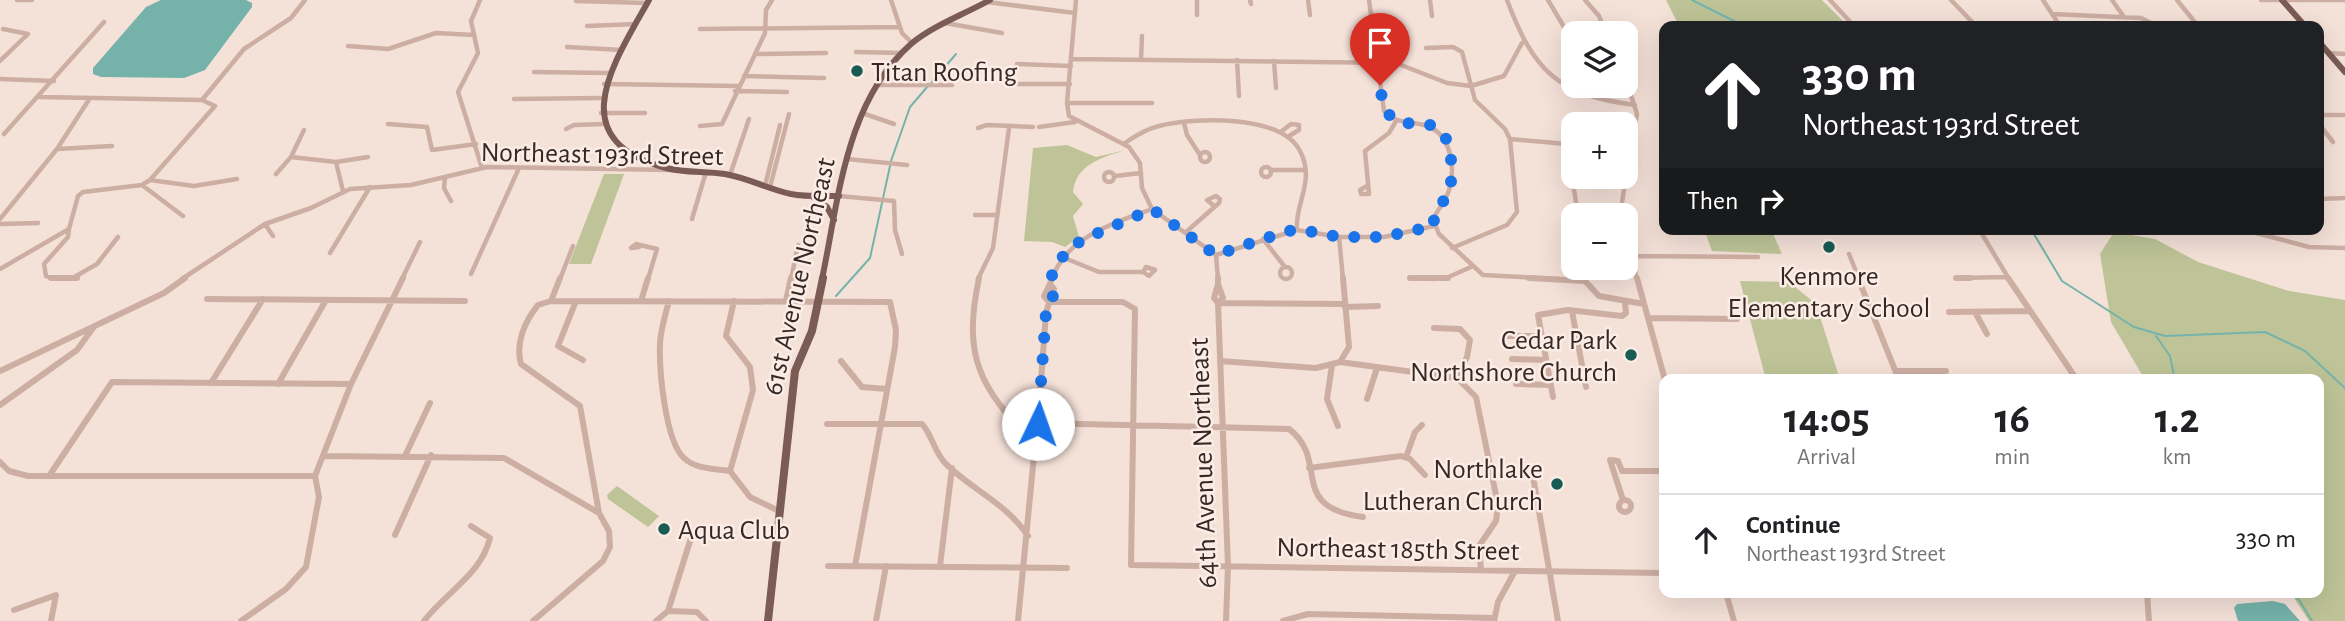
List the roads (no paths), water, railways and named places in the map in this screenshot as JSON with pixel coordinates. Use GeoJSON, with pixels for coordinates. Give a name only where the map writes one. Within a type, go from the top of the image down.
{"type":"FeatureCollection","features":[{"type":"Feature","properties":{"kind":"main road"},"geometry":{"type":"LineString","coordinates":[[648,1],[604,84],[601,113],[604,124],[619,144],[639,158],[678,170]]}},
{"type":"Feature","properties":{"kind":"main road","name":"61st Avenue Northeast"},"geometry":{"type":"LineString","coordinates":[[768,621],[795,371],[812,331],[847,159],[862,113],[876,85],[912,43],[989,1]]}},
{"type":"Feature","properties":{"kind":"main road"},"geometry":{"type":"LineString","coordinates":[[2283,1],[2301,21]]}},
{"type":"Feature","properties":{"kind":"main road"},"geometry":{"type":"LineString","coordinates":[[2324,48],[2345,72]]}},
{"type":"Feature","properties":{"kind":"main road","name":"Northeast 193rd Street"},"geometry":{"type":"LineString","coordinates":[[678,170],[730,175],[811,196],[839,196]]}},
{"type":"Feature","properties":{"kind":"main road"},"geometry":{"type":"LineString","coordinates":[[811,196],[827,207],[835,221]]}},
{"type":"Feature","properties":{"kind":"street"},"geometry":{"type":"LineString","coordinates":[[17,0],[32,0]]}},
{"type":"Feature","properties":{"kind":"street"},"geometry":{"type":"LineString","coordinates":[[202,100],[244,49],[291,18],[305,0]]}},
{"type":"Feature","properties":{"kind":"street"},"geometry":{"type":"LineString","coordinates":[[480,0],[471,21],[478,53],[458,92],[482,168]]}},
{"type":"Feature","properties":{"kind":"street"},"geometry":{"type":"LineString","coordinates":[[700,126],[722,124],[736,88],[756,54],[765,28],[766,10],[772,0]]}},
{"type":"Feature","properties":{"kind":"street"},"geometry":{"type":"LineString","coordinates":[[891,0],[905,38],[912,43]]}},
{"type":"Feature","properties":{"kind":"street"},"geometry":{"type":"LineString","coordinates":[[1076,0],[1068,113],[1074,122],[1125,143],[1137,156],[1144,194],[1152,209],[1216,255],[1297,230],[1339,237],[1384,237],[1434,226]]}},
{"type":"Feature","properties":{"kind":"street"},"geometry":{"type":"LineString","coordinates":[[1196,0],[1197,15]]}},
{"type":"Feature","properties":{"kind":"street"},"geometry":{"type":"LineString","coordinates":[[1308,0],[1310,15]]}},
{"type":"Feature","properties":{"kind":"street"},"geometry":{"type":"LineString","coordinates":[[1369,0],[1382,108],[1396,121],[1431,126],[1441,133],[1447,142],[1450,186],[1434,216],[1434,226],[1452,248],[1471,267],[1495,278],[1585,281],[1599,296],[1644,304]]}},
{"type":"Feature","properties":{"kind":"street"},"geometry":{"type":"LineString","coordinates":[[1430,0],[1432,16]]}},
{"type":"Feature","properties":{"kind":"street"},"geometry":{"type":"LineString","coordinates":[[1507,0],[1522,43],[1545,75],[1561,83]]}},
{"type":"Feature","properties":{"kind":"street"},"geometry":{"type":"LineString","coordinates":[[1548,0],[1561,22]]}},
{"type":"Feature","properties":{"kind":"street"},"geometry":{"type":"LineString","coordinates":[[1585,0],[1601,21]]}},
{"type":"Feature","properties":{"kind":"street"},"geometry":{"type":"LineString","coordinates":[[1830,0],[1849,21]]}},
{"type":"Feature","properties":{"kind":"street"},"geometry":{"type":"LineString","coordinates":[[1951,0],[1971,21]]}},
{"type":"Feature","properties":{"kind":"street"},"geometry":{"type":"LineString","coordinates":[[2043,0],[2057,21]]}},
{"type":"Feature","properties":{"kind":"street"},"geometry":{"type":"LineString","coordinates":[[2112,0],[2125,18]]}},
{"type":"Feature","properties":{"kind":"street"},"geometry":{"type":"LineString","coordinates":[[2178,0],[2194,21]]}},
{"type":"Feature","properties":{"kind":"street"},"geometry":{"type":"LineString","coordinates":[[2260,0],[2345,0]]}},
{"type":"Feature","properties":{"kind":"street"},"geometry":{"type":"LineString","coordinates":[[576,1],[648,1]]}},
{"type":"Feature","properties":{"kind":"street"},"geometry":{"type":"LineString","coordinates":[[989,1],[1075,13]]}},
{"type":"Feature","properties":{"kind":"street"},"geometry":{"type":"LineString","coordinates":[[2052,14],[2141,18],[2147,21]]}},
{"type":"Feature","properties":{"kind":"street"},"geometry":{"type":"LineString","coordinates":[[4,134],[40,97],[104,22]]}},
{"type":"Feature","properties":{"kind":"street"},"geometry":{"type":"LineString","coordinates":[[945,23],[1002,33]]}},
{"type":"Feature","properties":{"kind":"street"},"geometry":{"type":"LineString","coordinates":[[587,26],[636,24]]}},
{"type":"Feature","properties":{"kind":"street"},"geometry":{"type":"LineString","coordinates":[[700,29],[900,27]]}},
{"type":"Feature","properties":{"kind":"street"},"geometry":{"type":"LineString","coordinates":[[0,61],[28,34],[3,29]]}},
{"type":"Feature","properties":{"kind":"street"},"geometry":{"type":"LineString","coordinates":[[348,46],[388,49],[436,33],[474,35]]}},
{"type":"Feature","properties":{"kind":"street"},"geometry":{"type":"LineString","coordinates":[[1141,60],[1142,36]]}},
{"type":"Feature","properties":{"kind":"street"},"geometry":{"type":"LineString","coordinates":[[1072,60],[1376,62],[1406,65],[1441,83],[1469,86],[1504,76],[1522,43]]}},
{"type":"Feature","properties":{"kind":"street"},"geometry":{"type":"LineString","coordinates":[[567,47],[622,50]]}},
{"type":"Feature","properties":{"kind":"street"},"geometry":{"type":"LineString","coordinates":[[1426,48],[1459,49],[1464,55],[1469,86],[1475,100],[1505,129],[1510,139],[1517,212],[1507,225],[1452,248]]}},
{"type":"Feature","properties":{"kind":"street"},"geometry":{"type":"LineString","coordinates":[[856,52],[902,53]]}},
{"type":"Feature","properties":{"kind":"street"},"geometry":{"type":"LineString","coordinates":[[756,54],[826,53]]}},
{"type":"Feature","properties":{"kind":"street"},"geometry":{"type":"LineString","coordinates":[[2329,53],[2345,54]]}},
{"type":"Feature","properties":{"kind":"street"},"geometry":{"type":"LineString","coordinates":[[1237,60],[1239,96]]}},
{"type":"Feature","properties":{"kind":"street"},"geometry":{"type":"LineString","coordinates":[[1274,61],[1276,88]]}},
{"type":"Feature","properties":{"kind":"street"},"geometry":{"type":"LineString","coordinates":[[1017,64],[1071,66]]}},
{"type":"Feature","properties":{"kind":"street"},"geometry":{"type":"LineString","coordinates":[[534,72],[610,73]]}},
{"type":"Feature","properties":{"kind":"street"},"geometry":{"type":"LineString","coordinates":[[744,76],[824,78]]}},
{"type":"Feature","properties":{"kind":"street"},"geometry":{"type":"LineString","coordinates":[[0,79],[54,81]]}},
{"type":"Feature","properties":{"kind":"street"},"geometry":{"type":"LineString","coordinates":[[604,84],[787,92]]}},
{"type":"Feature","properties":{"kind":"street"},"geometry":{"type":"LineString","coordinates":[[1018,84],[1070,84]]}},
{"type":"Feature","properties":{"kind":"street"},"geometry":{"type":"LineString","coordinates":[[876,85],[952,85]]}},
{"type":"Feature","properties":{"kind":"street"},"geometry":{"type":"LineString","coordinates":[[40,97],[202,100],[212,102],[215,106],[150,180],[142,185],[83,192],[78,196],[69,239],[52,252],[44,264],[46,276],[54,279],[77,278],[96,268],[118,237]]}},
{"type":"Feature","properties":{"kind":"street"},"geometry":{"type":"LineString","coordinates":[[0,221],[57,149],[90,98]]}},
{"type":"Feature","properties":{"kind":"street"},"geometry":{"type":"LineString","coordinates":[[1596,98],[1609,103],[1635,105]]}},
{"type":"Feature","properties":{"kind":"street"},"geometry":{"type":"LineString","coordinates":[[1632,98],[1637,112]]}},
{"type":"Feature","properties":{"kind":"street"},"geometry":{"type":"LineString","coordinates":[[514,99],[601,99]]}},
{"type":"Feature","properties":{"kind":"street"},"geometry":{"type":"LineString","coordinates":[[1067,103],[1152,103]]}},
{"type":"Feature","properties":{"kind":"street"},"geometry":{"type":"LineString","coordinates":[[601,113],[645,113]]}},
{"type":"Feature","properties":{"kind":"street"},"geometry":{"type":"LineString","coordinates":[[862,113],[875,120],[894,124]]}},
{"type":"Feature","properties":{"kind":"street"},"geometry":{"type":"LineString","coordinates":[[768,187],[789,114]]}},
{"type":"Feature","properties":{"kind":"street"},"geometry":{"type":"LineString","coordinates":[[2324,115],[2345,115]]}},
{"type":"Feature","properties":{"kind":"street"},"geometry":{"type":"LineString","coordinates":[[730,175],[749,119]]}},
{"type":"Feature","properties":{"kind":"street"},"geometry":{"type":"LineString","coordinates":[[1367,187],[1365,151],[1389,133],[1396,121]]}},
{"type":"Feature","properties":{"kind":"street"},"geometry":{"type":"LineString","coordinates":[[978,128],[987,125],[1009,128],[1064,127],[1074,122]]}},
{"type":"Feature","properties":{"kind":"street"},"geometry":{"type":"LineString","coordinates":[[1125,143],[1158,127],[1184,123],[1250,124],[1282,131],[1300,150],[1304,198],[1296,219],[1297,230]]}},
{"type":"Feature","properties":{"kind":"street"},"geometry":{"type":"LineString","coordinates":[[1184,123],[1187,135],[1200,155]]}},
{"type":"Feature","properties":{"kind":"street"},"geometry":{"type":"LineString","coordinates":[[388,124],[427,127],[432,150],[475,144]]}},
{"type":"Feature","properties":{"kind":"street"},"geometry":{"type":"LineString","coordinates":[[566,129],[573,125],[604,124]]}},
{"type":"Feature","properties":{"kind":"street"},"geometry":{"type":"LineString","coordinates":[[1282,131],[1291,124],[1299,125],[1298,130],[1289,136]]}},
{"type":"Feature","properties":{"kind":"street"},"geometry":{"type":"LineString","coordinates":[[768,187],[780,125]]}},
{"type":"Feature","properties":{"kind":"street"},"geometry":{"type":"LineString","coordinates":[[1009,128],[993,248],[978,278],[971,323],[973,354],[998,406],[1035,445],[1018,621]]}},
{"type":"Feature","properties":{"kind":"street"},"geometry":{"type":"LineString","coordinates":[[276,174],[291,157],[303,130]]}},
{"type":"Feature","properties":{"kind":"street"},"geometry":{"type":"LineString","coordinates":[[2324,130],[2333,142]]}},
{"type":"Feature","properties":{"kind":"street"},"geometry":{"type":"LineString","coordinates":[[1510,139],[1561,143]]}},
{"type":"Feature","properties":{"kind":"street"},"geometry":{"type":"LineString","coordinates":[[57,149],[112,146]]}},
{"type":"Feature","properties":{"kind":"street"},"geometry":{"type":"LineString","coordinates":[[291,157],[336,162],[368,156]]}},
{"type":"Feature","properties":{"kind":"street"},"geometry":{"type":"LineString","coordinates":[[631,169],[639,158]]}},
{"type":"Feature","properties":{"kind":"street"},"geometry":{"type":"LineString","coordinates":[[847,159],[907,165]]}},
{"type":"Feature","properties":{"kind":"street"},"geometry":{"type":"LineString","coordinates":[[336,162],[343,191]]}},
{"type":"Feature","properties":{"kind":"street","name":"Northeast 193rd Street"},"geometry":{"type":"LineString","coordinates":[[1,371],[163,293],[228,246],[265,224],[311,208],[343,191],[370,186],[411,184],[482,168],[678,170]]}},
{"type":"Feature","properties":{"kind":"street"},"geometry":{"type":"LineString","coordinates":[[471,274],[519,168]]}},
{"type":"Feature","properties":{"kind":"street"},"geometry":{"type":"LineString","coordinates":[[1271,170],[1303,170]]}},
{"type":"Feature","properties":{"kind":"street"},"geometry":{"type":"LineString","coordinates":[[692,219],[706,172]]}},
{"type":"Feature","properties":{"kind":"street"},"geometry":{"type":"LineString","coordinates":[[1115,176],[1141,173]]}},
{"type":"Feature","properties":{"kind":"street"},"geometry":{"type":"LineString","coordinates":[[445,177],[444,188],[451,201]]}},
{"type":"Feature","properties":{"kind":"street"},"geometry":{"type":"LineString","coordinates":[[150,180],[160,185],[209,184],[237,179]]}},
{"type":"Feature","properties":{"kind":"street"},"geometry":{"type":"LineString","coordinates":[[142,185],[183,216]]}},
{"type":"Feature","properties":{"kind":"street"},"geometry":{"type":"LineString","coordinates":[[330,253],[370,186]]}},
{"type":"Feature","properties":{"kind":"street"},"geometry":{"type":"LineString","coordinates":[[839,196],[894,201],[895,230],[902,254]]}},
{"type":"Feature","properties":{"kind":"street"},"geometry":{"type":"LineString","coordinates":[[2324,199],[2345,198]]}},
{"type":"Feature","properties":{"kind":"street"},"geometry":{"type":"LineString","coordinates":[[1186,232],[1211,211],[1213,205]]}},
{"type":"Feature","properties":{"kind":"street"},"geometry":{"type":"LineString","coordinates":[[1152,209],[1082,240],[1062,257],[1055,267],[1050,284],[1054,289],[1048,302],[1038,424],[1283,428],[1298,433],[1316,495],[1338,514],[1363,517]]}},
{"type":"Feature","properties":{"kind":"street"},"geometry":{"type":"LineString","coordinates":[[975,215],[997,215]]}},
{"type":"Feature","properties":{"kind":"street"},"geometry":{"type":"LineString","coordinates":[[0,221],[38,223]]}},
{"type":"Feature","properties":{"kind":"street"},"geometry":{"type":"LineString","coordinates":[[265,224],[274,236]]}},
{"type":"Feature","properties":{"kind":"street"},"geometry":{"type":"LineString","coordinates":[[0,269],[69,229]]}},
{"type":"Feature","properties":{"kind":"street"},"geometry":{"type":"LineString","coordinates":[[1983,235],[2073,374]]}},
{"type":"Feature","properties":{"kind":"street"},"geometry":{"type":"LineString","coordinates":[[2267,235],[2309,247],[2345,248]]}},
{"type":"Feature","properties":{"kind":"street"},"geometry":{"type":"LineString","coordinates":[[1339,237],[1349,347],[1340,362]]}},
{"type":"Feature","properties":{"kind":"street"},"geometry":{"type":"LineString","coordinates":[[1263,239],[1285,267]]}},
{"type":"Feature","properties":{"kind":"street"},"geometry":{"type":"LineString","coordinates":[[241,621],[286,589],[300,576],[309,560],[319,497],[315,475],[351,384],[389,300],[421,242]]}},
{"type":"Feature","properties":{"kind":"street"},"geometry":{"type":"LineString","coordinates":[[786,301],[798,245]]}},
{"type":"Feature","properties":{"kind":"street"},"geometry":{"type":"LineString","coordinates":[[551,301],[573,246]]}},
{"type":"Feature","properties":{"kind":"street"},"geometry":{"type":"LineString","coordinates":[[639,247],[657,249],[641,301]]}},
{"type":"Feature","properties":{"kind":"street"},"geometry":{"type":"LineString","coordinates":[[1849,254],[1897,374]]}},
{"type":"Feature","properties":{"kind":"street","name":"64th Avenue Northeast"},"geometry":{"type":"LineString","coordinates":[[1216,255],[1218,284],[1222,289],[1223,299],[1219,303],[1228,566],[1226,621]]}},
{"type":"Feature","properties":{"kind":"street"},"geometry":{"type":"LineString","coordinates":[[1638,256],[1758,257]]}},
{"type":"Feature","properties":{"kind":"street"},"geometry":{"type":"LineString","coordinates":[[1062,257],[1100,272],[1143,272]]}},
{"type":"Feature","properties":{"kind":"street"},"geometry":{"type":"LineString","coordinates":[[1410,278],[1443,280],[1471,267]]}},
{"type":"Feature","properties":{"kind":"street"},"geometry":{"type":"LineString","coordinates":[[1956,278],[2008,277]]}},
{"type":"Feature","properties":{"kind":"street"},"geometry":{"type":"LineString","coordinates":[[1637,280],[1663,374]]}},
{"type":"Feature","properties":{"kind":"street"},"geometry":{"type":"LineString","coordinates":[[206,299],[465,301]]}},
{"type":"Feature","properties":{"kind":"street"},"geometry":{"type":"LineString","coordinates":[[211,383],[263,299]]}},
{"type":"Feature","properties":{"kind":"street"},"geometry":{"type":"LineString","coordinates":[[278,384],[326,300]]}},
{"type":"Feature","properties":{"kind":"street"},"geometry":{"type":"LineString","coordinates":[[599,513],[580,406],[521,364],[518,358],[520,342],[534,309],[551,301],[890,302],[896,338],[855,566]]}},
{"type":"Feature","properties":{"kind":"street"},"geometry":{"type":"LineString","coordinates":[[576,301],[558,346],[575,358],[583,360]]}},
{"type":"Feature","properties":{"kind":"street"},"geometry":{"type":"LineString","coordinates":[[668,301],[660,342],[674,444],[683,458],[692,464],[730,471]]}},
{"type":"Feature","properties":{"kind":"street"},"geometry":{"type":"LineString","coordinates":[[734,301],[726,337],[750,367],[753,390],[730,471],[742,491],[756,504],[779,511]]}},
{"type":"Feature","properties":{"kind":"street"},"geometry":{"type":"LineString","coordinates":[[1048,302],[1129,303],[1136,312],[1133,426]]}},
{"type":"Feature","properties":{"kind":"street"},"geometry":{"type":"LineString","coordinates":[[1553,397],[1538,315],[1549,311],[1572,311],[1622,316],[1626,313],[1625,302]]}},
{"type":"Feature","properties":{"kind":"street"},"geometry":{"type":"LineString","coordinates":[[1219,303],[1378,306]]}},
{"type":"Feature","properties":{"kind":"street"},"geometry":{"type":"LineString","coordinates":[[1572,311],[1585,366],[1582,369],[1586,387]]}},
{"type":"Feature","properties":{"kind":"street"},"geometry":{"type":"LineString","coordinates":[[1949,312],[2030,311]]}},
{"type":"Feature","properties":{"kind":"street"},"geometry":{"type":"LineString","coordinates":[[1975,312],[1987,334]]}},
{"type":"Feature","properties":{"kind":"street"},"geometry":{"type":"LineString","coordinates":[[1648,318],[1737,319]]}},
{"type":"Feature","properties":{"kind":"street"},"geometry":{"type":"LineString","coordinates":[[0,405],[77,350],[93,328]]}},
{"type":"Feature","properties":{"kind":"street"},"geometry":{"type":"LineString","coordinates":[[1434,328],[1455,328],[1468,338],[1472,345],[1457,378]]}},
{"type":"Feature","properties":{"kind":"street"},"geometry":{"type":"LineString","coordinates":[[1506,336],[1540,336]]}},
{"type":"Feature","properties":{"kind":"street"},"geometry":{"type":"LineString","coordinates":[[1512,359],[1545,360]]}},
{"type":"Feature","properties":{"kind":"street"},"geometry":{"type":"LineString","coordinates":[[841,361],[862,387],[887,389]]}},
{"type":"Feature","properties":{"kind":"street"},"geometry":{"type":"LineString","coordinates":[[1220,361],[1316,368],[1340,362],[1457,378],[1476,397],[1499,505],[1496,521],[1479,546],[1481,570]]}},
{"type":"Feature","properties":{"kind":"street"},"geometry":{"type":"LineString","coordinates":[[0,362],[1,371]]}},
{"type":"Feature","properties":{"kind":"street"},"geometry":{"type":"LineString","coordinates":[[1332,365],[1327,398],[1338,426]]}},
{"type":"Feature","properties":{"kind":"street"},"geometry":{"type":"LineString","coordinates":[[1367,399],[1377,368]]}},
{"type":"Feature","properties":{"kind":"street"},"geometry":{"type":"LineString","coordinates":[[1896,371],[1946,371]]}},
{"type":"Feature","properties":{"kind":"street"},"geometry":{"type":"LineString","coordinates":[[49,476],[111,382],[351,384]]}},
{"type":"Feature","properties":{"kind":"street"},"geometry":{"type":"LineString","coordinates":[[1516,384],[1550,385]]}},
{"type":"Feature","properties":{"kind":"street"},"geometry":{"type":"LineString","coordinates":[[405,456],[430,403]]}},
{"type":"Feature","properties":{"kind":"street"},"geometry":{"type":"LineString","coordinates":[[827,424],[922,424],[929,431],[936,452],[952,468],[1012,512],[1028,536]]}},
{"type":"Feature","properties":{"kind":"street"},"geometry":{"type":"LineString","coordinates":[[1406,457],[1415,432],[1422,425]]}},
{"type":"Feature","properties":{"kind":"street","name":"Northeast 185th Street"},"geometry":{"type":"LineString","coordinates":[[1133,426],[1131,565],[1659,573]]}},
{"type":"Feature","properties":{"kind":"street"},"geometry":{"type":"LineString","coordinates":[[324,456],[504,458],[599,513],[610,527],[612,536],[606,557],[591,574],[545,606],[533,621]]}},
{"type":"Feature","properties":{"kind":"street"},"geometry":{"type":"LineString","coordinates":[[395,535],[431,456]]}},
{"type":"Feature","properties":{"kind":"street"},"geometry":{"type":"LineString","coordinates":[[1309,468],[1406,457],[1425,475]]}},
{"type":"Feature","properties":{"kind":"street"},"geometry":{"type":"LineString","coordinates":[[0,461],[7,471],[16,474],[49,476],[315,475]]}},
{"type":"Feature","properties":{"kind":"street"},"geometry":{"type":"LineString","coordinates":[[1536,466],[1532,471],[1558,621]]}},
{"type":"Feature","properties":{"kind":"street"},"geometry":{"type":"LineString","coordinates":[[940,566],[952,468]]}},
{"type":"Feature","properties":{"kind":"street"},"geometry":{"type":"LineString","coordinates":[[1623,500],[1619,471],[1659,471]]}},
{"type":"Feature","properties":{"kind":"street"},"geometry":{"type":"LineString","coordinates":[[424,621],[430,610],[483,561],[489,550],[490,538],[471,526]]}},
{"type":"Feature","properties":{"kind":"street"},"geometry":{"type":"LineString","coordinates":[[656,621],[668,611],[691,538]]}},
{"type":"Feature","properties":{"kind":"street"},"geometry":{"type":"LineString","coordinates":[[828,566],[1067,568]]}},
{"type":"Feature","properties":{"kind":"street"},"geometry":{"type":"LineString","coordinates":[[877,621],[886,566]]}},
{"type":"Feature","properties":{"kind":"street"},"geometry":{"type":"LineString","coordinates":[[1283,621],[1308,614],[1494,620],[1498,603],[1515,571]]}},
{"type":"Feature","properties":{"kind":"street"},"geometry":{"type":"LineString","coordinates":[[15,610],[56,595],[51,621]]}},
{"type":"Feature","properties":{"kind":"street"},"geometry":{"type":"LineString","coordinates":[[1728,598],[1734,621]]}},
{"type":"Feature","properties":{"kind":"street"},"geometry":{"type":"LineString","coordinates":[[2147,598],[2149,621]]}},
{"type":"Feature","properties":{"kind":"street"},"geometry":{"type":"LineString","coordinates":[[668,611],[697,612],[706,621]]}},
{"type":"Feature","properties":{"kind":"water"},"geometry":{"type":"Polygon","coordinates":[[[161,0],[246,0],[252,3],[252,7],[205,70],[184,78],[101,77],[93,74],[93,68],[146,7],[161,0]]]}},
{"type":"Feature","properties":{"kind":"water"},"geometry":{"type":"Polygon","coordinates":[[[2273,601],[2285,604],[2300,621],[2238,621],[2234,608],[2237,604],[2273,601]]]}},
{"type":"Feature","properties":{"kind":"waterway"},"geometry":{"type":"LineString","coordinates":[[1692,0],[1734,21]]}},
{"type":"Feature","properties":{"kind":"waterway"},"geometry":{"type":"LineString","coordinates":[[932,82],[956,54]]}},
{"type":"Feature","properties":{"kind":"waterway"},"geometry":{"type":"LineString","coordinates":[[891,161],[910,107],[928,86]]}},
{"type":"Feature","properties":{"kind":"waterway"},"geometry":{"type":"LineString","coordinates":[[836,296],[870,258],[890,166]]}},
{"type":"Feature","properties":{"kind":"waterway"},"geometry":{"type":"LineString","coordinates":[[2035,235],[2062,281],[2134,327],[2165,336],[2265,332],[2305,351],[2345,388]]}},
{"type":"Feature","properties":{"kind":"waterway"},"geometry":{"type":"LineString","coordinates":[[2156,336],[2170,356],[2174,374]]}},
{"type":"Feature","properties":{"kind":"waterway"},"geometry":{"type":"LineString","coordinates":[[2296,598],[2312,621]]}},
{"type":"Feature","properties":{"kind":"place","name":"Titan Roofing"},"geometry":{"type":"Point","coordinates":[857,71]}},
{"type":"Feature","properties":{"kind":"place","name":"Kenmore Elementary School"},"geometry":{"type":"Point","coordinates":[1829,247]}},
{"type":"Feature","properties":{"kind":"place","name":"Cedar Park Northshore Church"},"geometry":{"type":"Point","coordinates":[1631,355]}},
{"type":"Feature","properties":{"kind":"place","name":"Northlake Lutheran Church"},"geometry":{"type":"Point","coordinates":[1557,484]}},
{"type":"Feature","properties":{"kind":"place","name":"Aqua Club"},"geometry":{"type":"Point","coordinates":[664,529]}}]}
